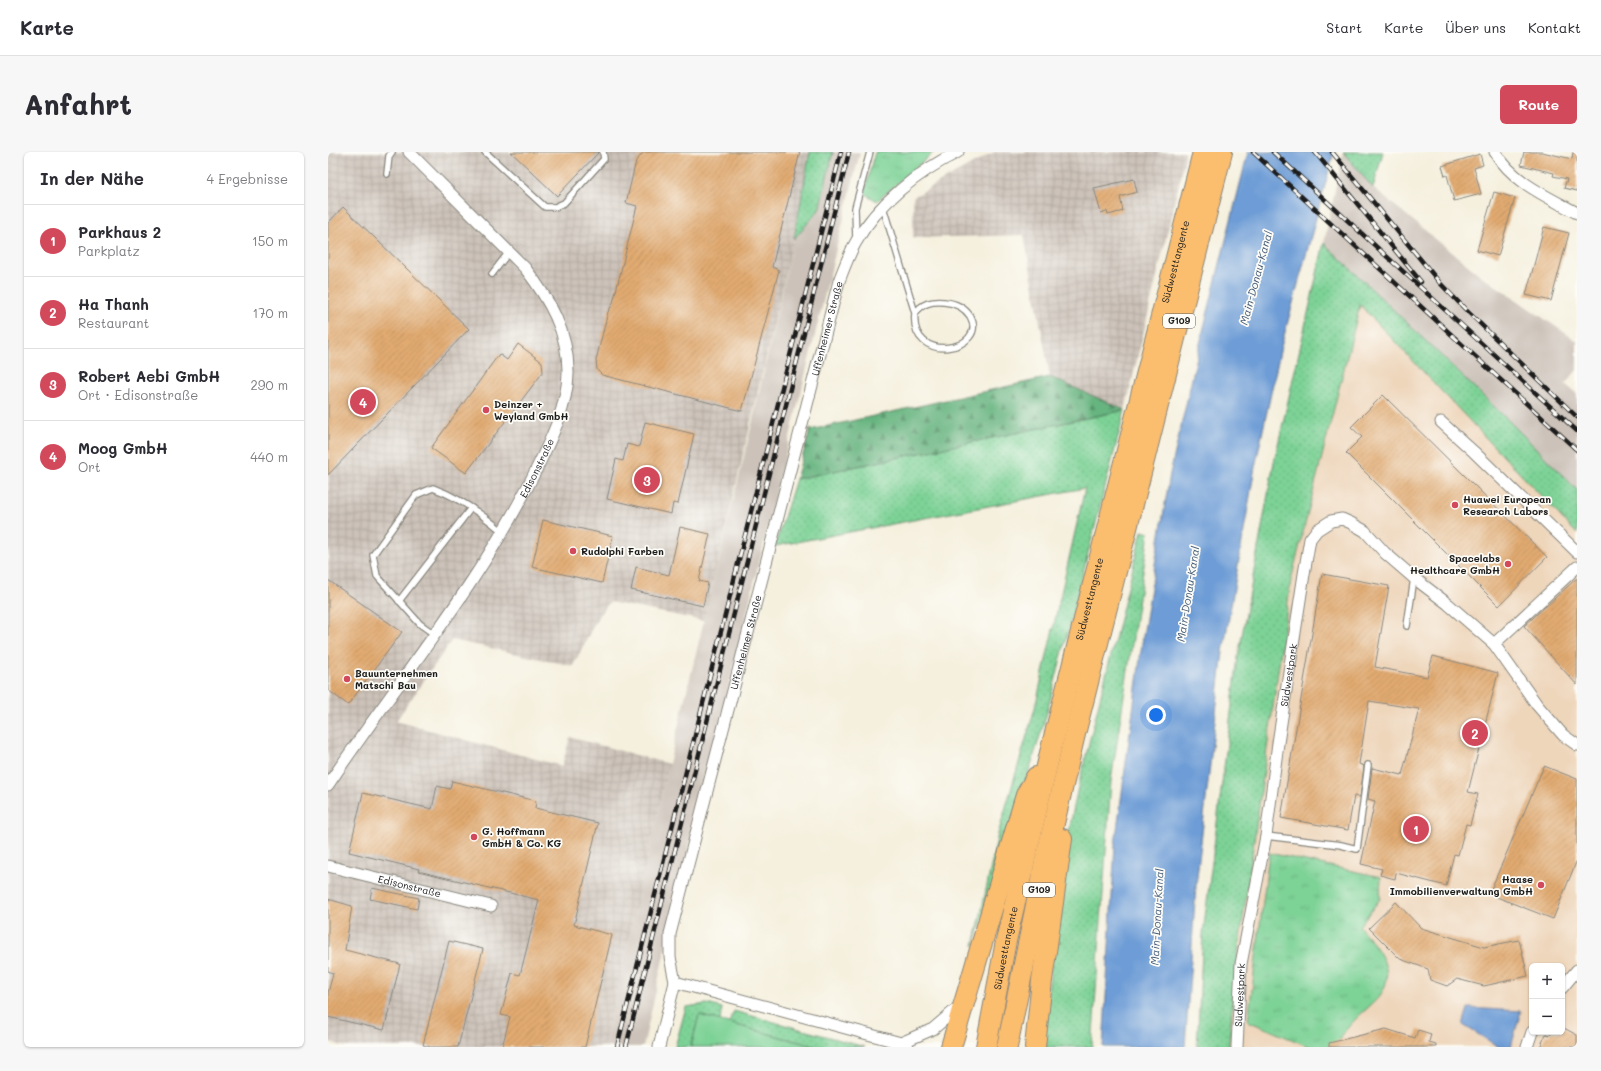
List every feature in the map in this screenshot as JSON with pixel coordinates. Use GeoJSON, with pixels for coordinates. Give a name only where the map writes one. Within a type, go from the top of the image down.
{"type":"FeatureCollection","features":[{"type":"Feature","properties":{"kind":"highway","name":"Südwesttangente"},"geometry":{"type":"LineString","coordinates":[[986,1047],[1006,941],[1050,753],[1203,152]]}},
{"type":"Feature","properties":{"kind":"highway","name":"Südwesttangente"},"geometry":{"type":"LineString","coordinates":[[1007,1047],[1044,866],[1074,734],[1222,152]]}},
{"type":"Feature","properties":{"kind":"highway"},"geometry":{"type":"LineString","coordinates":[[1035,1047],[1042,980],[1061,849],[1074,734]]}},
{"type":"Feature","properties":{"kind":"highway"},"geometry":{"type":"LineString","coordinates":[[950,1047],[1026,795],[1050,753]]}},
{"type":"Feature","properties":{"kind":"street","name":"Edisonstraße"},"geometry":{"type":"LineString","coordinates":[[328,785],[434,634],[503,532],[522,499],[550,442],[563,403],[568,374],[566,346],[559,323],[541,288],[525,268],[409,152]]}},
{"type":"Feature","properties":{"kind":"street","name":"Uffenheimer Straße"},"geometry":{"type":"LineString","coordinates":[[659,1047],[675,982],[670,957],[670,934],[838,281],[856,241],[883,207],[900,191],[925,172],[958,152]]}},
{"type":"Feature","properties":{"kind":"street"},"geometry":{"type":"LineString","coordinates":[[1495,152],[1504,166],[1520,181],[1542,195],[1577,213]]}},
{"type":"Feature","properties":{"kind":"street"},"geometry":{"type":"LineString","coordinates":[[1440,422],[1474,452],[1577,552]]}},
{"type":"Feature","properties":{"kind":"street","name":"Südwestpark"},"geometry":{"type":"LineString","coordinates":[[1237,1047],[1241,964],[1266,836],[1278,743],[1310,539],[1317,530],[1331,521],[1342,519],[1352,522],[1365,531],[1385,553],[1448,604],[1494,644],[1537,705],[1563,735],[1577,745]]}},
{"type":"Feature","properties":{"kind":"street"},"geometry":{"type":"LineString","coordinates":[[1494,644],[1577,567]]}},
{"type":"Feature","properties":{"kind":"street","name":"Edisonstraße"},"geometry":{"type":"LineString","coordinates":[[328,866],[491,906]]}},
{"type":"Feature","properties":{"kind":"street"},"geometry":{"type":"LineString","coordinates":[[1565,984],[1577,970]]}},
{"type":"Feature","properties":{"kind":"street"},"geometry":{"type":"LineString","coordinates":[[675,982],[905,1045],[933,1030],[962,1004]]}},
{"type":"Feature","properties":{"kind":"street"},"geometry":{"type":"LineString","coordinates":[[1527,1047],[1531,1035]]}},
{"type":"Feature","properties":{"kind":"lane"},"geometry":{"type":"LineString","coordinates":[[387,174],[389,156],[392,152]]}},
{"type":"Feature","properties":{"kind":"lane"},"geometry":{"type":"LineString","coordinates":[[485,152],[545,207],[555,207],[564,202],[604,159],[603,152]]}},
{"type":"Feature","properties":{"kind":"lane","name":"Uffenheimer Straße"},"geometry":{"type":"LineString","coordinates":[[856,241],[855,208],[870,152]]}},
{"type":"Feature","properties":{"kind":"lane"},"geometry":{"type":"LineString","coordinates":[[883,207],[915,313],[914,320],[919,337],[926,343],[937,348],[958,347],[966,341],[972,331],[972,321],[966,311],[956,304],[932,301],[921,306],[915,313]]}},
{"type":"Feature","properties":{"kind":"lane"},"geometry":{"type":"LineString","coordinates":[[492,274],[509,252]]}},
{"type":"Feature","properties":{"kind":"lane"},"geometry":{"type":"LineString","coordinates":[[434,634],[420,624],[377,576],[372,555],[416,495],[432,488],[449,494],[472,508],[503,532]]}},
{"type":"Feature","properties":{"kind":"lane"},"geometry":{"type":"LineString","coordinates":[[399,602],[472,508]]}},
{"type":"Feature","properties":{"kind":"lane"},"geometry":{"type":"LineString","coordinates":[[1407,626],[1414,578]]}},
{"type":"Feature","properties":{"kind":"lane"},"geometry":{"type":"LineString","coordinates":[[1266,836],[1341,845],[1360,849],[1368,765]]}},
{"type":"Feature","properties":{"kind":"shaded area"},"geometry":{"type":"Polygon","coordinates":[[[328,152],[810,152],[794,239],[704,621],[610,602],[599,615],[573,666],[452,640],[396,721],[562,766],[570,737],[669,764],[604,1047],[346,1047],[328,1041],[328,152]]]}},
{"type":"Feature","properties":{"kind":"shaded area"},"geometry":{"type":"Polygon","coordinates":[[[833,152],[860,152],[683,872],[643,1047],[604,1047],[669,764],[751,428],[794,239],[819,210],[833,152]]]}},
{"type":"Feature","properties":{"kind":"shaded area"},"geometry":{"type":"Polygon","coordinates":[[[994,152],[1185,152],[1184,163],[1125,410],[1050,377],[1024,235],[913,238],[913,197],[994,152]]]}},
{"type":"Feature","properties":{"kind":"shaded area"},"geometry":{"type":"Polygon","coordinates":[[[1343,152],[1373,188],[1480,275],[1577,341],[1577,370],[1565,384],[1577,394],[1577,490],[1511,423],[1324,243],[1343,152]]]}},
{"type":"Feature","properties":{"kind":"shaded area"},"geometry":{"type":"Polygon","coordinates":[[[1360,304],[1577,534],[1577,1047],[1229,1047],[1234,982],[1291,580],[1360,304]]]}},
{"type":"Feature","properties":{"kind":"green space"},"geometry":{"type":"Polygon","coordinates":[[[810,152],[833,152],[819,210],[794,239],[810,152]]]}},
{"type":"Feature","properties":{"kind":"green space"},"geometry":{"type":"Polygon","coordinates":[[[875,152],[934,152],[877,201],[864,193],[875,152]]]}},
{"type":"Feature","properties":{"kind":"green space"},"geometry":{"type":"Polygon","coordinates":[[[1343,152],[1383,152],[1373,188],[1343,152]]]}},
{"type":"Feature","properties":{"kind":"green space"},"geometry":{"type":"Polygon","coordinates":[[[1324,243],[1511,423],[1577,490],[1577,534],[1360,305],[1291,580],[1234,982],[1229,1047],[1197,1047],[1203,933],[1238,657],[1274,462],[1324,243]]]}},
{"type":"Feature","properties":{"kind":"green space"},"geometry":{"type":"Polygon","coordinates":[[[1050,377],[1125,410],[796,479],[810,430],[1050,377]]]}},
{"type":"Feature","properties":{"kind":"green space"},"geometry":{"type":"Polygon","coordinates":[[[1125,410],[1045,720],[974,946],[998,834],[1035,708],[1085,488],[775,546],[796,479],[1125,410]]]}},
{"type":"Feature","properties":{"kind":"green space"},"geometry":{"type":"Polygon","coordinates":[[[1142,531],[1149,533],[1111,781],[1092,1047],[1041,1047],[1067,841],[1078,787],[1142,531]]]}},
{"type":"Feature","properties":{"kind":"green space"},"geometry":{"type":"Polygon","coordinates":[[[1269,853],[1381,877],[1380,899],[1359,926],[1372,942],[1383,960],[1387,979],[1378,998],[1348,1027],[1341,1039],[1339,1047],[1310,1047],[1248,1021],[1269,853]]]}},
{"type":"Feature","properties":{"kind":"green space"},"geometry":{"type":"Polygon","coordinates":[[[707,1004],[722,1008],[720,1021],[699,1015],[691,1047],[675,1047],[686,1007],[707,1004]]]}},
{"type":"Feature","properties":{"kind":"green space"},"geometry":{"type":"Polygon","coordinates":[[[734,1011],[865,1047],[817,1047],[729,1023],[734,1011]]]}},
{"type":"Feature","properties":{"kind":"green space"},"geometry":{"type":"Polygon","coordinates":[[[699,1015],[817,1047],[691,1047],[699,1015]]]}},
{"type":"Feature","properties":{"kind":"water","name":"Main-Donau-Kanal"},"geometry":{"type":"Polygon","coordinates":[[[1248,152],[1334,152],[1281,347],[1255,467],[1223,652],[1196,886],[1185,1047],[1103,1047],[1115,844],[1143,636],[1170,474],[1201,339],[1248,152]]]}},
{"type":"Feature","properties":{"kind":"water"},"geometry":{"type":"Polygon","coordinates":[[[1468,1008],[1521,1011],[1511,1047],[1499,1047],[1463,1025],[1468,1008]]]}},
{"type":"Feature","properties":{"kind":"building"},"geometry":{"type":"Polygon","coordinates":[[[511,152],[599,152],[557,196],[511,152]]]}},
{"type":"Feature","properties":{"kind":"building"},"geometry":{"type":"Polygon","coordinates":[[[644,152],[800,152],[772,267],[779,270],[742,411],[602,375],[597,370],[596,360],[608,312],[613,303],[637,206],[626,203],[636,161],[644,152]]]}},
{"type":"Feature","properties":{"kind":"building"},"geometry":{"type":"Polygon","coordinates":[[[1524,152],[1542,152],[1572,159],[1573,152],[1577,153],[1577,191],[1564,188],[1567,179],[1553,176],[1554,173],[1521,165],[1524,152]]]}},
{"type":"Feature","properties":{"kind":"building"},"geometry":{"type":"Polygon","coordinates":[[[1480,154],[1483,165],[1474,168],[1481,194],[1454,201],[1447,175],[1445,176],[1442,166],[1480,154]]]}},
{"type":"Feature","properties":{"kind":"building"},"geometry":{"type":"Polygon","coordinates":[[[1134,179],[1137,192],[1120,197],[1123,211],[1108,215],[1107,211],[1101,213],[1094,188],[1134,179]]]}},
{"type":"Feature","properties":{"kind":"building"},"geometry":{"type":"Polygon","coordinates":[[[1494,192],[1515,198],[1498,256],[1477,250],[1494,192]]]}},
{"type":"Feature","properties":{"kind":"building"},"geometry":{"type":"Polygon","coordinates":[[[343,207],[469,329],[328,475],[328,223],[343,207]]]}},
{"type":"Feature","properties":{"kind":"building"},"geometry":{"type":"Polygon","coordinates":[[[1544,227],[1569,233],[1551,301],[1526,295],[1544,227]]]}},
{"type":"Feature","properties":{"kind":"building","name":"Deinzer + Weyland GmbH"},"geometry":{"type":"Polygon","coordinates":[[[518,344],[542,362],[543,372],[466,473],[431,448],[499,354],[507,360],[518,344]]]}},
{"type":"Feature","properties":{"kind":"building"},"geometry":{"type":"Polygon","coordinates":[[[1383,395],[1547,557],[1499,606],[1346,453],[1362,437],[1351,427],[1383,395]]]}},
{"type":"Feature","properties":{"kind":"building"},"geometry":{"type":"Polygon","coordinates":[[[645,422],[694,434],[678,504],[673,503],[671,514],[607,499],[616,459],[623,461],[627,444],[639,447],[645,422]]]}},
{"type":"Feature","properties":{"kind":"building","name":"Rudolphi Farben"},"geometry":{"type":"Polygon","coordinates":[[[543,520],[613,536],[602,583],[532,567],[543,520]]]}},
{"type":"Feature","properties":{"kind":"building"},"geometry":{"type":"Polygon","coordinates":[[[680,527],[710,534],[699,581],[708,583],[703,606],[631,590],[636,567],[669,575],[680,527]]]}},
{"type":"Feature","properties":{"kind":"building"},"geometry":{"type":"Polygon","coordinates":[[[1322,574],[1389,586],[1375,667],[1427,677],[1433,656],[1498,673],[1468,792],[1478,794],[1470,825],[1466,824],[1458,855],[1454,854],[1446,886],[1396,873],[1395,879],[1380,875],[1382,869],[1361,864],[1375,801],[1368,799],[1372,768],[1402,775],[1419,709],[1369,701],[1359,764],[1364,766],[1360,797],[1354,796],[1348,830],[1281,818],[1322,574]]]}},
{"type":"Feature","properties":{"kind":"building"},"geometry":{"type":"Polygon","coordinates":[[[1577,578],[1577,685],[1524,626],[1577,578]]]}},
{"type":"Feature","properties":{"kind":"building"},"geometry":{"type":"Polygon","coordinates":[[[328,580],[402,632],[348,705],[328,690],[328,580]]]}},
{"type":"Feature","properties":{"kind":"building"},"geometry":{"type":"Polygon","coordinates":[[[1544,766],[1577,779],[1577,860],[1553,919],[1489,894],[1544,766]]]}},
{"type":"Feature","properties":{"kind":"building","name":"G. Hoffmann GmbH & Co. KG"},"geometry":{"type":"Polygon","coordinates":[[[452,781],[536,801],[535,808],[598,823],[574,925],[612,935],[585,1047],[502,1047],[510,1017],[501,1015],[512,973],[520,975],[539,900],[418,871],[419,869],[349,852],[363,793],[432,809],[437,786],[450,789],[452,781]]]}},
{"type":"Feature","properties":{"kind":"building"},"geometry":{"type":"Polygon","coordinates":[[[372,888],[419,898],[417,909],[370,899],[372,888]]]}},
{"type":"Feature","properties":{"kind":"building"},"geometry":{"type":"Polygon","coordinates":[[[328,899],[352,906],[345,950],[400,964],[384,1030],[328,1017],[328,993],[333,973],[328,971],[328,899]]]}},
{"type":"Feature","properties":{"kind":"building"},"geometry":{"type":"Polygon","coordinates":[[[1396,902],[1421,928],[1484,947],[1519,940],[1528,976],[1484,986],[1457,979],[1447,986],[1430,980],[1428,969],[1400,959],[1369,928],[1396,902]]]}},
{"type":"Feature","properties":{"kind":"building"},"geometry":{"type":"Polygon","coordinates":[[[449,941],[483,949],[458,1047],[431,1047],[423,1045],[449,941]]]}},
{"type":"Feature","properties":{"kind":"building"},"geometry":{"type":"Polygon","coordinates":[[[1386,1029],[1415,1038],[1418,1030],[1431,1034],[1429,1042],[1436,1044],[1436,1047],[1329,1047],[1329,1043],[1386,1029]]]}},
{"type":"Feature","properties":{"kind":"building"},"geometry":{"type":"Polygon","coordinates":[[[1565,1029],[1577,1035],[1577,1047],[1540,1047],[1546,1035],[1565,1035],[1565,1029]]]}},
{"type":"Feature","properties":{"kind":"railway"},"geometry":{"type":"LineString","coordinates":[[617,1047],[841,152]]}},
{"type":"Feature","properties":{"kind":"railway"},"geometry":{"type":"LineString","coordinates":[[626,1047],[849,152]]}},
{"type":"Feature","properties":{"kind":"railway"},"geometry":{"type":"LineString","coordinates":[[1253,152],[1577,450]]}},
{"type":"Feature","properties":{"kind":"railway"},"geometry":{"type":"LineString","coordinates":[[1273,152],[1577,431]]}},
{"type":"Feature","properties":{"kind":"railway"},"geometry":{"type":"LineString","coordinates":[[1315,152],[1421,282]]}},
{"type":"Feature","properties":{"kind":"railway"},"geometry":{"type":"LineString","coordinates":[[1332,152],[1440,283],[1577,417]]}},
{"type":"Feature","properties":{"kind":"place","name":"Moog GmbH"},"geometry":{"type":"Point","coordinates":[363,402]}},
{"type":"Feature","properties":{"kind":"place","name":"Deinzer + Weyland GmbH"},"geometry":{"type":"Point","coordinates":[486,410]}},
{"type":"Feature","properties":{"kind":"place","name":"Robert Aebi GmbH"},"geometry":{"type":"Point","coordinates":[647,480]}},
{"type":"Feature","properties":{"kind":"place","name":"Huawei European Research Labors"},"geometry":{"type":"Point","coordinates":[1455,505]}},
{"type":"Feature","properties":{"kind":"place","name":"Rudolphi Farben"},"geometry":{"type":"Point","coordinates":[573,551]}},
{"type":"Feature","properties":{"kind":"place","name":"Spacelabs Healthcare GmbH"},"geometry":{"type":"Point","coordinates":[1508,564]}},
{"type":"Feature","properties":{"kind":"place","name":"Bauunternehmen Matschi Bau"},"geometry":{"type":"Point","coordinates":[347,679]}},
{"type":"Feature","properties":{"kind":"place","name":"Ha Thanh"},"geometry":{"type":"Point","coordinates":[1475,733]}},
{"type":"Feature","properties":{"kind":"place","name":"Parkhaus 2"},"geometry":{"type":"Point","coordinates":[1416,829]}},
{"type":"Feature","properties":{"kind":"place","name":"G. Hoffmann GmbH & Co. KG"},"geometry":{"type":"Point","coordinates":[474,837]}},
{"type":"Feature","properties":{"kind":"place","name":"Haase Immobilienverwaltung GmbH"},"geometry":{"type":"Point","coordinates":[1541,885]}}]}
